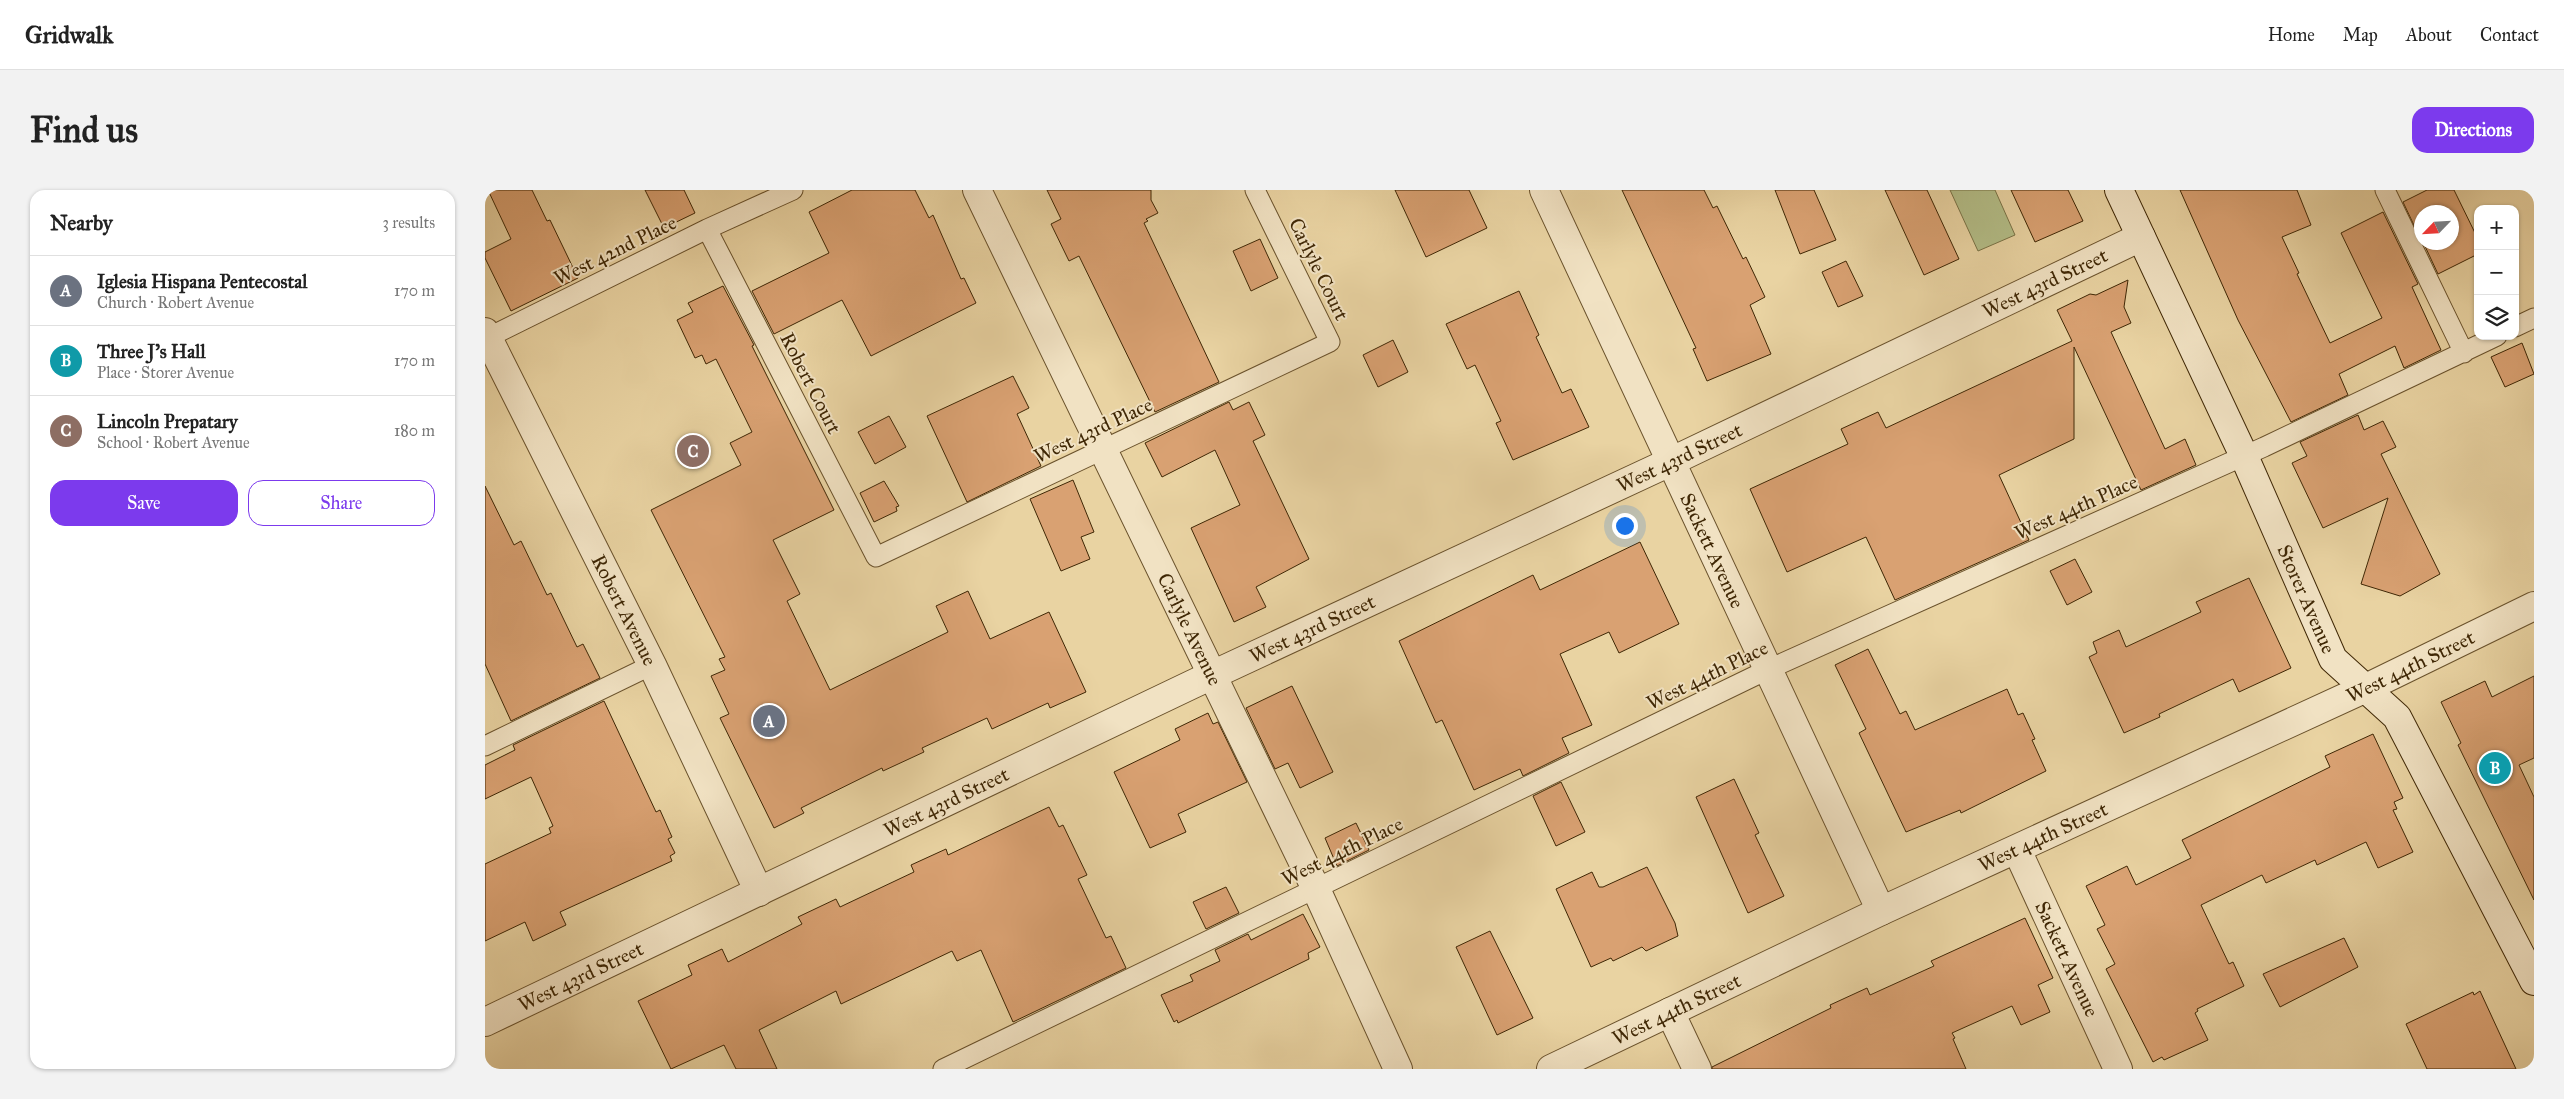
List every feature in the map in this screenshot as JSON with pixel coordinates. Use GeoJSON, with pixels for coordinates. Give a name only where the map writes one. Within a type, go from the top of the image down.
{"type":"FeatureCollection","features":[{"type":"Feature","properties":{"kind":"street","name":"Carlyle Avenue"},"geometry":{"type":"LineString","coordinates":[[977,190],[1316,889],[1398,1069]]}},
{"type":"Feature","properties":{"kind":"street","name":"Sackett Avenue"},"geometry":{"type":"LineString","coordinates":[[1544,190],[1881,911]]}},
{"type":"Feature","properties":{"kind":"street","name":"Storer Avenue"},"geometry":{"type":"LineString","coordinates":[[2119,190],[2244,456],[2333,659],[2397,716],[2534,981]]}},
{"type":"Feature","properties":{"kind":"street","name":"West 43rd Street"},"geometry":{"type":"LineString","coordinates":[[485,1022],[1213,675],[1671,462],[2141,237]]}},
{"type":"Feature","properties":{"kind":"street","name":"Robert Avenue"},"geometry":{"type":"LineString","coordinates":[[486,337],[652,665],[759,892]]}},
{"type":"Feature","properties":{"kind":"street","name":"West 44th Street"},"geometry":{"type":"LineString","coordinates":[[1551,1069],[1881,911],[2366,688],[2534,606]]}},
{"type":"Feature","properties":{"kind":"street","name":"Sackett Avenue"},"geometry":{"type":"LineString","coordinates":[[2017,850],[2118,1069]]}},
{"type":"Feature","properties":{"kind":"street"},"geometry":{"type":"LineString","coordinates":[[1670,1012],[1697,1069]]}},
{"type":"Feature","properties":{"kind":"lane","name":"West 42nd Place"},"geometry":{"type":"LineString","coordinates":[[486,337],[707,229],[793,190]]}},
{"type":"Feature","properties":{"kind":"lane","name":"Carlyle Court"},"geometry":{"type":"LineString","coordinates":[[1255,190],[1329,342]]}},
{"type":"Feature","properties":{"kind":"lane"},"geometry":{"type":"LineString","coordinates":[[2385,190],[2464,353]]}},
{"type":"Feature","properties":{"kind":"lane","name":"Robert Court"},"geometry":{"type":"LineString","coordinates":[[707,229],[876,558]]}},
{"type":"Feature","properties":{"kind":"lane"},"geometry":{"type":"LineString","coordinates":[[2519,325],[2534,318]]}},
{"type":"Feature","properties":{"kind":"lane","name":"West 44th Place"},"geometry":{"type":"LineString","coordinates":[[943,1069],[1769,670],[2244,456],[2489,340]]}},
{"type":"Feature","properties":{"kind":"lane","name":"West 43rd Place"},"geometry":{"type":"LineString","coordinates":[[876,558],[1329,342]]}},
{"type":"Feature","properties":{"kind":"lane"},"geometry":{"type":"LineString","coordinates":[[485,746],[652,665]]}},
{"type":"Feature","properties":{"kind":"green space"},"geometry":{"type":"Polygon","coordinates":[[[1950,190],[1995,190],[2015,235],[1978,251],[1950,190]]]}},
{"type":"Feature","properties":{"kind":"building"},"geometry":{"type":"Polygon","coordinates":[[[488,190],[532,190],[547,221],[550,220],[578,278],[511,311],[485,258],[485,252],[511,239],[488,190]]]}},
{"type":"Feature","properties":{"kind":"building"},"geometry":{"type":"Polygon","coordinates":[[[645,190],[684,190],[695,213],[664,228],[645,190]]]}},
{"type":"Feature","properties":{"kind":"building"},"geometry":{"type":"Polygon","coordinates":[[[852,190],[915,190],[929,218],[933,215],[961,279],[964,278],[976,303],[871,356],[842,300],[774,334],[752,291],[829,253],[809,212],[852,190]]]}},
{"type":"Feature","properties":{"kind":"building"},"geometry":{"type":"Polygon","coordinates":[[[1047,190],[1151,190],[1151,200],[1158,213],[1146,219],[1148,221],[1144,223],[1219,382],[1155,412],[1079,256],[1069,261],[1051,224],[1061,219],[1047,190]]]}},
{"type":"Feature","properties":{"kind":"building"},"geometry":{"type":"Polygon","coordinates":[[[1395,190],[1469,190],[1487,228],[1426,257],[1395,190]]]}},
{"type":"Feature","properties":{"kind":"building"},"geometry":{"type":"Polygon","coordinates":[[[1622,190],[1704,190],[1713,208],[1717,206],[1743,259],[1746,257],[1765,297],[1750,305],[1771,354],[1707,381],[1693,349],[1696,348],[1622,190]]]}},
{"type":"Feature","properties":{"kind":"building"},"geometry":{"type":"Polygon","coordinates":[[[1775,190],[1814,190],[1836,240],[1800,254],[1775,190]]]}},
{"type":"Feature","properties":{"kind":"building"},"geometry":{"type":"Polygon","coordinates":[[[1885,190],[1927,190],[1959,259],[1924,275],[1885,190]]]}},
{"type":"Feature","properties":{"kind":"building"},"geometry":{"type":"Polygon","coordinates":[[[2011,190],[2068,190],[2083,221],[2035,242],[2011,190]]]}},
{"type":"Feature","properties":{"kind":"building"},"geometry":{"type":"Polygon","coordinates":[[[2180,190],[2297,190],[2311,225],[2282,237],[2299,273],[2297,274],[2330,343],[2382,318],[2341,233],[2383,212],[2418,284],[2412,287],[2441,350],[2404,368],[2395,346],[2339,374],[2348,395],[2291,422],[2238,320],[2180,190]]]}},
{"type":"Feature","properties":{"kind":"building"},"geometry":{"type":"Polygon","coordinates":[[[2427,190],[2454,190],[2474,231],[2474,256],[2438,274],[2427,250],[2459,250],[2459,205],[2414,205],[2414,225],[2403,202],[2427,190]]]}},
{"type":"Feature","properties":{"kind":"building"},"geometry":{"type":"Polygon","coordinates":[[[1260,239],[1278,278],[1251,291],[1233,251],[1260,239]]]}},
{"type":"Feature","properties":{"kind":"building"},"geometry":{"type":"Polygon","coordinates":[[[1846,261],[1863,296],[1838,307],[1822,272],[1846,261]]]}},
{"type":"Feature","properties":{"kind":"building"},"geometry":{"type":"Polygon","coordinates":[[[2128,280],[2124,307],[2131,323],[2111,332],[2165,449],[2185,439],[2196,465],[2141,490],[2074,347],[2074,439],[1999,475],[2029,540],[1895,600],[1866,537],[1787,572],[1750,489],[1848,444],[1841,429],[1878,412],[1886,428],[2072,341],[2057,310],[2090,294],[2096,295],[2128,280]]]}},
{"type":"Feature","properties":{"kind":"building"},"geometry":{"type":"Polygon","coordinates":[[[723,286],[754,345],[752,346],[834,510],[773,540],[800,594],[787,601],[830,690],[948,632],[936,606],[968,591],[990,639],[1049,612],[1086,692],[1050,708],[1048,703],[992,729],[987,718],[922,748],[924,752],[883,771],[882,768],[801,808],[804,813],[774,828],[720,718],[729,714],[711,676],[725,670],[719,659],[725,657],[651,510],[741,465],[730,443],[752,432],[716,359],[706,364],[702,355],[695,358],[677,320],[693,312],[688,303],[723,286]]]}},
{"type":"Feature","properties":{"kind":"building"},"geometry":{"type":"Polygon","coordinates":[[[1519,291],[1539,335],[1536,337],[1562,393],[1571,389],[1589,427],[1513,460],[1496,423],[1501,421],[1475,365],[1467,369],[1446,324],[1519,291]]]}},
{"type":"Feature","properties":{"kind":"building"},"geometry":{"type":"Polygon","coordinates":[[[1393,340],[1408,372],[1378,387],[1363,355],[1393,340]]]}},
{"type":"Feature","properties":{"kind":"building"},"geometry":{"type":"Polygon","coordinates":[[[2522,343],[2534,374],[2505,387],[2491,357],[2522,343]]]}},
{"type":"Feature","properties":{"kind":"building"},"geometry":{"type":"Polygon","coordinates":[[[1013,376],[1029,408],[1017,414],[1041,466],[967,502],[927,416],[1013,376]]]}},
{"type":"Feature","properties":{"kind":"building"},"geometry":{"type":"Polygon","coordinates":[[[1229,402],[1233,410],[1249,402],[1265,435],[1253,441],[1309,559],[1256,587],[1266,607],[1234,622],[1191,528],[1240,505],[1215,450],[1162,477],[1145,443],[1229,402]]]}},
{"type":"Feature","properties":{"kind":"building"},"geometry":{"type":"Polygon","coordinates":[[[2358,415],[2364,430],[2383,421],[2396,447],[2381,454],[2440,574],[2400,596],[2361,584],[2388,498],[2323,528],[2292,463],[2307,456],[2300,442],[2358,415]]]}},
{"type":"Feature","properties":{"kind":"building"},"geometry":{"type":"Polygon","coordinates":[[[889,416],[906,447],[875,464],[858,432],[889,416]]]}},
{"type":"Feature","properties":{"kind":"building"},"geometry":{"type":"Polygon","coordinates":[[[1073,480],[1094,532],[1081,537],[1090,559],[1061,571],[1030,499],[1073,480]]]}},
{"type":"Feature","properties":{"kind":"building"},"geometry":{"type":"Polygon","coordinates":[[[884,481],[899,506],[896,507],[897,511],[874,522],[860,493],[884,481]]]}},
{"type":"Feature","properties":{"kind":"building"},"geometry":{"type":"Polygon","coordinates":[[[485,486],[514,545],[521,541],[547,595],[551,593],[577,647],[583,644],[600,678],[511,721],[485,664],[485,486]]]}},
{"type":"Feature","properties":{"kind":"building"},"geometry":{"type":"Polygon","coordinates":[[[1640,542],[1679,624],[1619,653],[1609,632],[1560,654],[1592,725],[1562,738],[1569,753],[1523,776],[1520,769],[1474,790],[1442,720],[1436,723],[1399,641],[1533,575],[1540,590],[1640,542]]]}},
{"type":"Feature","properties":{"kind":"building"},"geometry":{"type":"Polygon","coordinates":[[[2075,559],[2092,592],[2067,605],[2050,571],[2075,559]]]}},
{"type":"Feature","properties":{"kind":"building"},"geometry":{"type":"Polygon","coordinates":[[[2249,578],[2291,668],[2239,692],[2233,679],[2159,714],[2160,717],[2124,733],[2089,657],[2097,653],[2093,642],[2119,630],[2126,647],[2201,612],[2196,602],[2249,578]]]}},
{"type":"Feature","properties":{"kind":"building"},"geometry":{"type":"Polygon","coordinates":[[[1868,649],[1900,714],[1906,711],[1915,730],[2007,689],[2018,715],[2023,713],[2035,739],[2032,740],[2046,771],[1961,813],[1960,810],[1906,832],[1859,733],[1866,729],[1835,665],[1868,649]]]}},
{"type":"Feature","properties":{"kind":"building"},"geometry":{"type":"Polygon","coordinates":[[[2534,676],[2534,758],[2519,765],[2534,797],[2534,900],[2458,745],[2461,743],[2441,702],[2485,681],[2492,697],[2534,676]]]}},
{"type":"Feature","properties":{"kind":"building"},"geometry":{"type":"Polygon","coordinates":[[[1292,686],[1333,772],[1300,788],[1288,763],[1275,769],[1246,708],[1292,686]]]}},
{"type":"Feature","properties":{"kind":"building"},"geometry":{"type":"Polygon","coordinates":[[[604,701],[656,812],[660,810],[672,837],[668,839],[675,853],[670,856],[672,861],[560,912],[566,925],[533,941],[525,922],[485,941],[485,864],[551,833],[549,828],[553,826],[531,777],[485,799],[485,765],[515,750],[513,745],[604,701]]]}},
{"type":"Feature","properties":{"kind":"building"},"geometry":{"type":"Polygon","coordinates":[[[1208,713],[1213,724],[1218,722],[1247,782],[1178,814],[1186,832],[1150,848],[1114,772],[1180,740],[1175,729],[1208,713]]]}},
{"type":"Feature","properties":{"kind":"building"},"geometry":{"type":"Polygon","coordinates":[[[2373,734],[2403,798],[2394,802],[2397,809],[2393,810],[2413,852],[2378,868],[2366,842],[2317,865],[2315,860],[2266,883],[2262,875],[2201,905],[2229,964],[2233,962],[2244,986],[2197,1009],[2198,1011],[2195,1013],[2208,1040],[2164,1060],[2162,1057],[2153,1062],[2106,969],[2115,964],[2097,929],[2105,925],[2086,886],[2127,866],[2136,885],[2191,858],[2182,840],[2330,767],[2325,756],[2373,734]]]}},
{"type":"Feature","properties":{"kind":"building"},"geometry":{"type":"Polygon","coordinates":[[[1734,779],[1759,833],[1755,835],[1784,896],[1748,913],[1696,797],[1734,779]]]}},
{"type":"Feature","properties":{"kind":"building"},"geometry":{"type":"Polygon","coordinates":[[[1561,782],[1585,832],[1556,846],[1533,796],[1561,782]]]}},
{"type":"Feature","properties":{"kind":"building"},"geometry":{"type":"Polygon","coordinates":[[[1049,807],[1059,827],[1063,825],[1087,875],[1078,879],[1106,938],[1111,936],[1126,968],[1013,1022],[981,950],[957,961],[952,951],[841,1004],[836,991],[759,1030],[777,1069],[736,1069],[724,1045],[671,1069],[638,1001],[692,975],[688,965],[722,949],[728,962],[802,924],[798,917],[836,899],[840,907],[914,872],[911,865],[946,849],[948,855],[1049,807]]]}},
{"type":"Feature","properties":{"kind":"building"},"geometry":{"type":"Polygon","coordinates":[[[1356,823],[1369,850],[1337,866],[1325,838],[1356,823]]]}},
{"type":"Feature","properties":{"kind":"building"},"geometry":{"type":"Polygon","coordinates":[[[1647,867],[1675,923],[1678,936],[1646,951],[1642,947],[1613,961],[1611,958],[1591,967],[1556,889],[1592,872],[1599,887],[1603,887],[1647,867]]]}},
{"type":"Feature","properties":{"kind":"building"},"geometry":{"type":"Polygon","coordinates":[[[1226,887],[1239,913],[1206,929],[1193,902],[1226,887]]]}},
{"type":"Feature","properties":{"kind":"building"},"geometry":{"type":"Polygon","coordinates":[[[1303,914],[1320,947],[1308,953],[1309,959],[1178,1023],[1177,1020],[1174,1022],[1161,995],[1193,981],[1190,975],[1220,961],[1215,950],[1248,934],[1251,940],[1303,914]]]}},
{"type":"Feature","properties":{"kind":"building"},"geometry":{"type":"Polygon","coordinates":[[[2025,918],[2053,978],[2038,985],[2050,1012],[2021,1025],[2012,1006],[1952,1033],[1966,1069],[1712,1069],[1712,1067],[1831,1008],[1830,1005],[1867,988],[1870,995],[1934,966],[1931,961],[2025,918]]]}},
{"type":"Feature","properties":{"kind":"building"},"geometry":{"type":"Polygon","coordinates":[[[1490,931],[1533,1018],[1497,1035],[1456,947],[1490,931]]]}},
{"type":"Feature","properties":{"kind":"building"},"geometry":{"type":"Polygon","coordinates":[[[2344,938],[2358,967],[2280,1007],[2263,974],[2344,938]]]}},
{"type":"Feature","properties":{"kind":"building"},"geometry":{"type":"Polygon","coordinates":[[[2480,991],[2516,1069],[2427,1069],[2406,1024],[2473,992],[2474,995],[2480,991]]]}},
{"type":"Feature","properties":{"kind":"place","name":"Lincoln Prepatary"},"geometry":{"type":"Point","coordinates":[693,451]}},
{"type":"Feature","properties":{"kind":"place","name":"Iglesia Hispana Pentecostal"},"geometry":{"type":"Point","coordinates":[769,721]}},
{"type":"Feature","properties":{"kind":"place","name":"Three J's Hall"},"geometry":{"type":"Point","coordinates":[2495,768]}}]}
